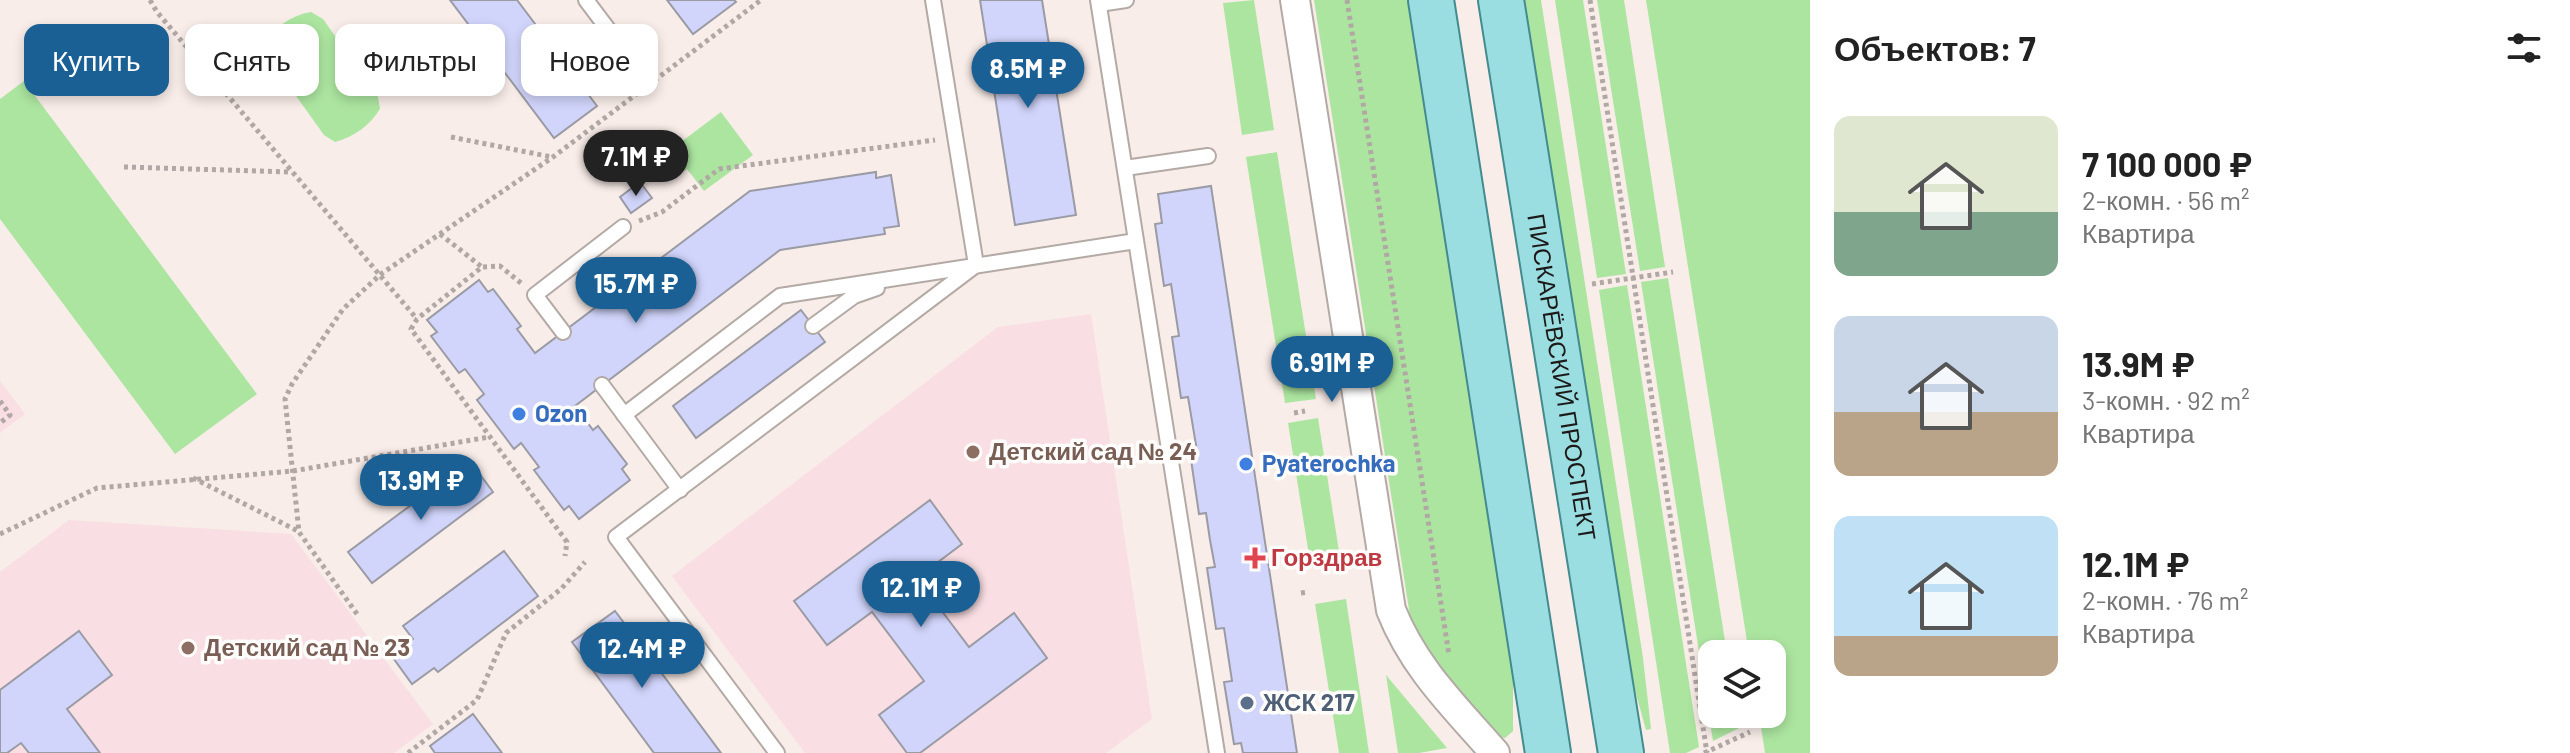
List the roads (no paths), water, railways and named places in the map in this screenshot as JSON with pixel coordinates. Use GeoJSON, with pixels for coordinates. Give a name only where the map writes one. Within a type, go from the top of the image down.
{"type":"FeatureCollection","features":[{"type":"Feature","properties":{"kind":"main road"},"geometry":{"type":"LineString","coordinates":[[1431,0],[1548,753]]}},
{"type":"Feature","properties":{"kind":"main road","name":"ПИСКАРЁВСКИЙ ПРОСПЕКТ"},"geometry":{"type":"LineString","coordinates":[[1501,0],[1621,753]]}},
{"type":"Feature","properties":{"kind":"street"},"geometry":{"type":"LineString","coordinates":[[1295,0],[1391,610],[1404,642],[1447,699],[1495,753]]}},
{"type":"Feature","properties":{"kind":"lane"},"geometry":{"type":"LineString","coordinates":[[586,0],[604,24]]}},
{"type":"Feature","properties":{"kind":"lane"},"geometry":{"type":"LineString","coordinates":[[933,0],[976,265]]}},
{"type":"Feature","properties":{"kind":"lane"},"geometry":{"type":"LineString","coordinates":[[1126,0],[1098,2],[1217,753]]}},
{"type":"Feature","properties":{"kind":"lane"},"geometry":{"type":"LineString","coordinates":[[1125,168],[1208,156]]}},
{"type":"Feature","properties":{"kind":"lane"},"geometry":{"type":"LineString","coordinates":[[563,332],[535,295],[623,227]]}},
{"type":"Feature","properties":{"kind":"lane"},"geometry":{"type":"LineString","coordinates":[[624,415],[780,296],[1136,241]]}},
{"type":"Feature","properties":{"kind":"lane"},"geometry":{"type":"LineString","coordinates":[[777,753],[616,537],[976,265]]}},
{"type":"Feature","properties":{"kind":"lane"},"geometry":{"type":"LineString","coordinates":[[813,326],[854,296],[908,276]]}},
{"type":"Feature","properties":{"kind":"lane"},"geometry":{"type":"LineString","coordinates":[[602,385],[680,490]]}},
{"type":"Feature","properties":{"kind":"place","name":"Ozon"},"geometry":{"type":"Point","coordinates":[519,414]}},
{"type":"Feature","properties":{"kind":"place","name":"Детский сад № 24"},"geometry":{"type":"Point","coordinates":[973,452]}},
{"type":"Feature","properties":{"kind":"place","name":"Pyaterochka"},"geometry":{"type":"Point","coordinates":[1246,464]}},
{"type":"Feature","properties":{"kind":"place","name":"Горздрав"},"geometry":{"type":"Point","coordinates":[1255,558]}},
{"type":"Feature","properties":{"kind":"place","name":"Детский сад № 23"},"geometry":{"type":"Point","coordinates":[188,648]}},
{"type":"Feature","properties":{"kind":"place","name":"ЖСК 217"},"geometry":{"type":"Point","coordinates":[1247,703]}}]}
